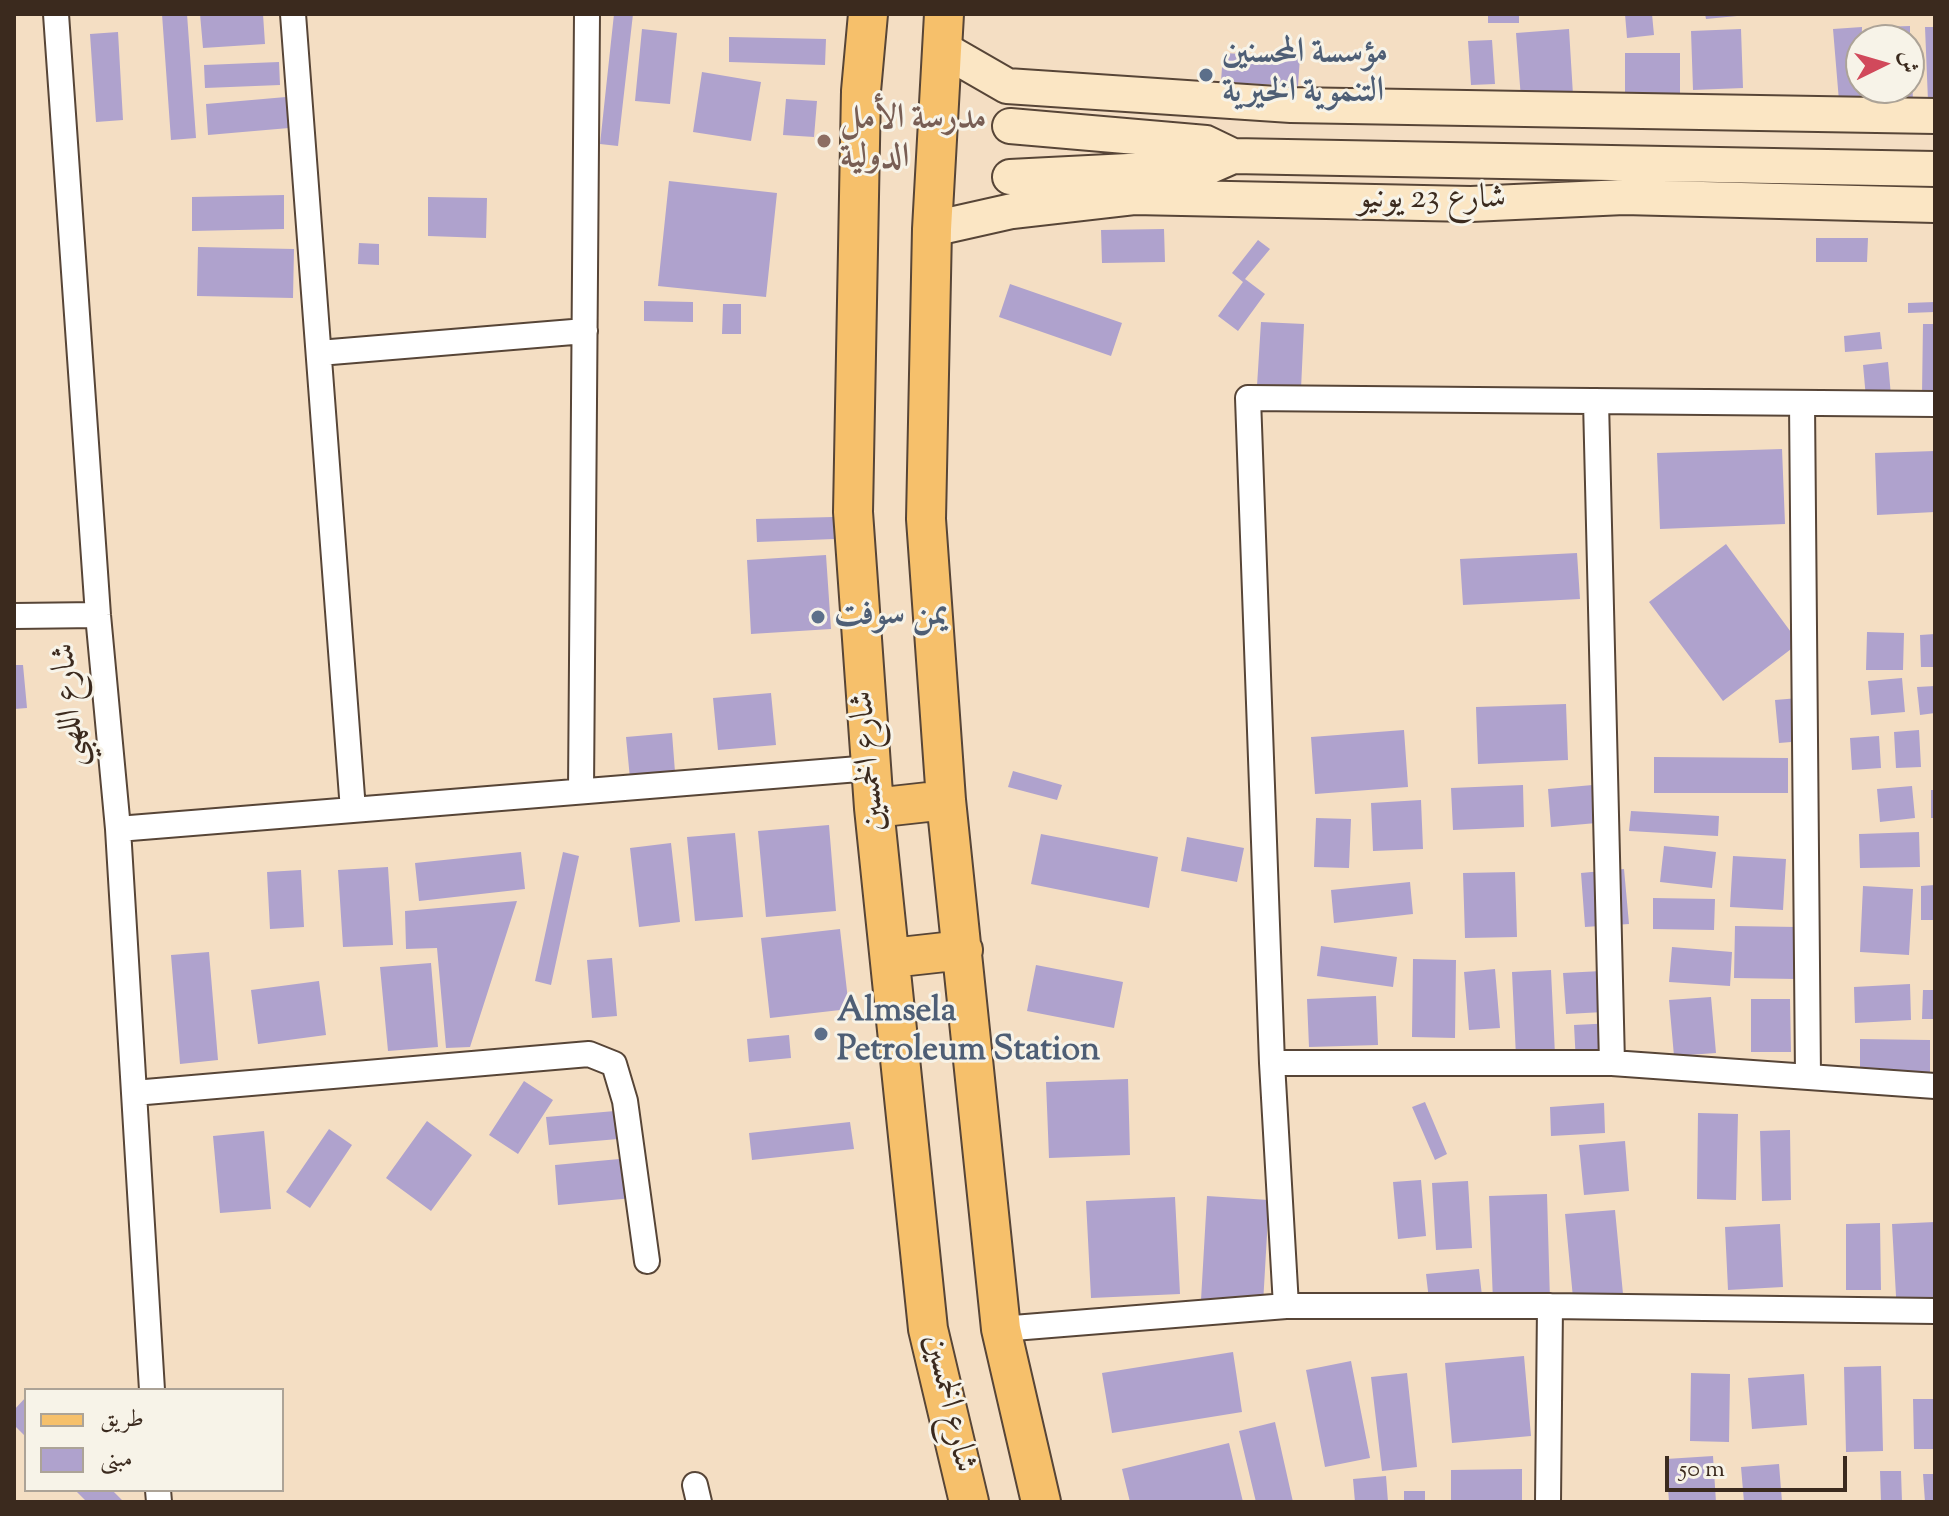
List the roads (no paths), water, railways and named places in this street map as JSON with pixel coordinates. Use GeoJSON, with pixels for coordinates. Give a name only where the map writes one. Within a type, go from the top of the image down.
{"type":"FeatureCollection","features":[{"type":"Feature","properties":{"kind":"main road","name":"شارع الخمسين"},"geometry":{"type":"LineString","coordinates":[[868,14],[861,91],[853,512],[874,808],[928,1329],[969,1502]]}},
{"type":"Feature","properties":{"kind":"main road","name":"شارع الخمسين"},"geometry":{"type":"LineString","coordinates":[[943,31],[932,229],[926,519],[946,800],[1001,1329],[1041,1502]]}},
{"type":"Feature","properties":{"kind":"main road"},"geometry":{"type":"LineString","coordinates":[[874,808],[946,800]]}},
{"type":"Feature","properties":{"kind":"main road"},"geometry":{"type":"LineString","coordinates":[[891,958],[963,950]]}},
{"type":"Feature","properties":{"kind":"street","name":"شارع اللهبي"},"geometry":{"type":"LineString","coordinates":[[56,14],[98,615],[118,829],[152,1388]]}},
{"type":"Feature","properties":{"kind":"street"},"geometry":{"type":"LineString","coordinates":[[293,14],[353,810]]}},
{"type":"Feature","properties":{"kind":"street"},"geometry":{"type":"LineString","coordinates":[[581,791],[587,14]]}},
{"type":"Feature","properties":{"kind":"street"},"geometry":{"type":"LineString","coordinates":[[943,31],[1007,86],[1291,105],[1935,116]]}},
{"type":"Feature","properties":{"kind":"street"},"geometry":{"type":"LineString","coordinates":[[1007,86],[1012,211]]}},
{"type":"Feature","properties":{"kind":"street"},"geometry":{"type":"LineString","coordinates":[[1010,126],[1206,143],[1233,156],[1935,169]]}},
{"type":"Feature","properties":{"kind":"street"},"geometry":{"type":"LineString","coordinates":[[1010,177],[1208,167],[1233,156]]}},
{"type":"Feature","properties":{"kind":"street","name":"شارع 23 يونيو"},"geometry":{"type":"LineString","coordinates":[[932,229],[1012,211],[1134,197],[1471,204],[1624,197],[1935,205]]}},
{"type":"Feature","properties":{"kind":"street"},"geometry":{"type":"LineString","coordinates":[[319,353],[585,331]]}},
{"type":"Feature","properties":{"kind":"street"},"geometry":{"type":"LineString","coordinates":[[1286,1306],[1272,1063],[1248,398],[1935,404]]}},
{"type":"Feature","properties":{"kind":"street"},"geometry":{"type":"LineString","coordinates":[[1596,401],[1612,1063]]}},
{"type":"Feature","properties":{"kind":"street"},"geometry":{"type":"LineString","coordinates":[[1802,403],[1808,1076]]}},
{"type":"Feature","properties":{"kind":"street"},"geometry":{"type":"LineString","coordinates":[[14,616],[98,615]]}},
{"type":"Feature","properties":{"kind":"street"},"geometry":{"type":"LineString","coordinates":[[118,829],[871,768]]}},
{"type":"Feature","properties":{"kind":"street"},"geometry":{"type":"LineString","coordinates":[[134,1093],[589,1054],[614,1064],[625,1101],[647,1261]]}},
{"type":"Feature","properties":{"kind":"street"},"geometry":{"type":"LineString","coordinates":[[1272,1063],[1612,1063],[1935,1086]]}},
{"type":"Feature","properties":{"kind":"street"},"geometry":{"type":"LineString","coordinates":[[1001,1329],[1286,1306],[1935,1311]]}},
{"type":"Feature","properties":{"kind":"street"},"geometry":{"type":"LineString","coordinates":[[1548,1502],[1550,1306]]}},
{"type":"Feature","properties":{"kind":"place","name":"مؤسسة المحسنين التنموية الخيرية"},"geometry":{"type":"Point","coordinates":[1206,75]}},
{"type":"Feature","properties":{"kind":"place","name":"مدرسة الأمل الدولية"},"geometry":{"type":"Point","coordinates":[824,141]}},
{"type":"Feature","properties":{"kind":"place","name":"يمن سوفت"},"geometry":{"type":"Point","coordinates":[818,617]}},
{"type":"Feature","properties":{"kind":"place","name":"Almsela Petroleum Station"},"geometry":{"type":"Point","coordinates":[821,1034]}}]}
